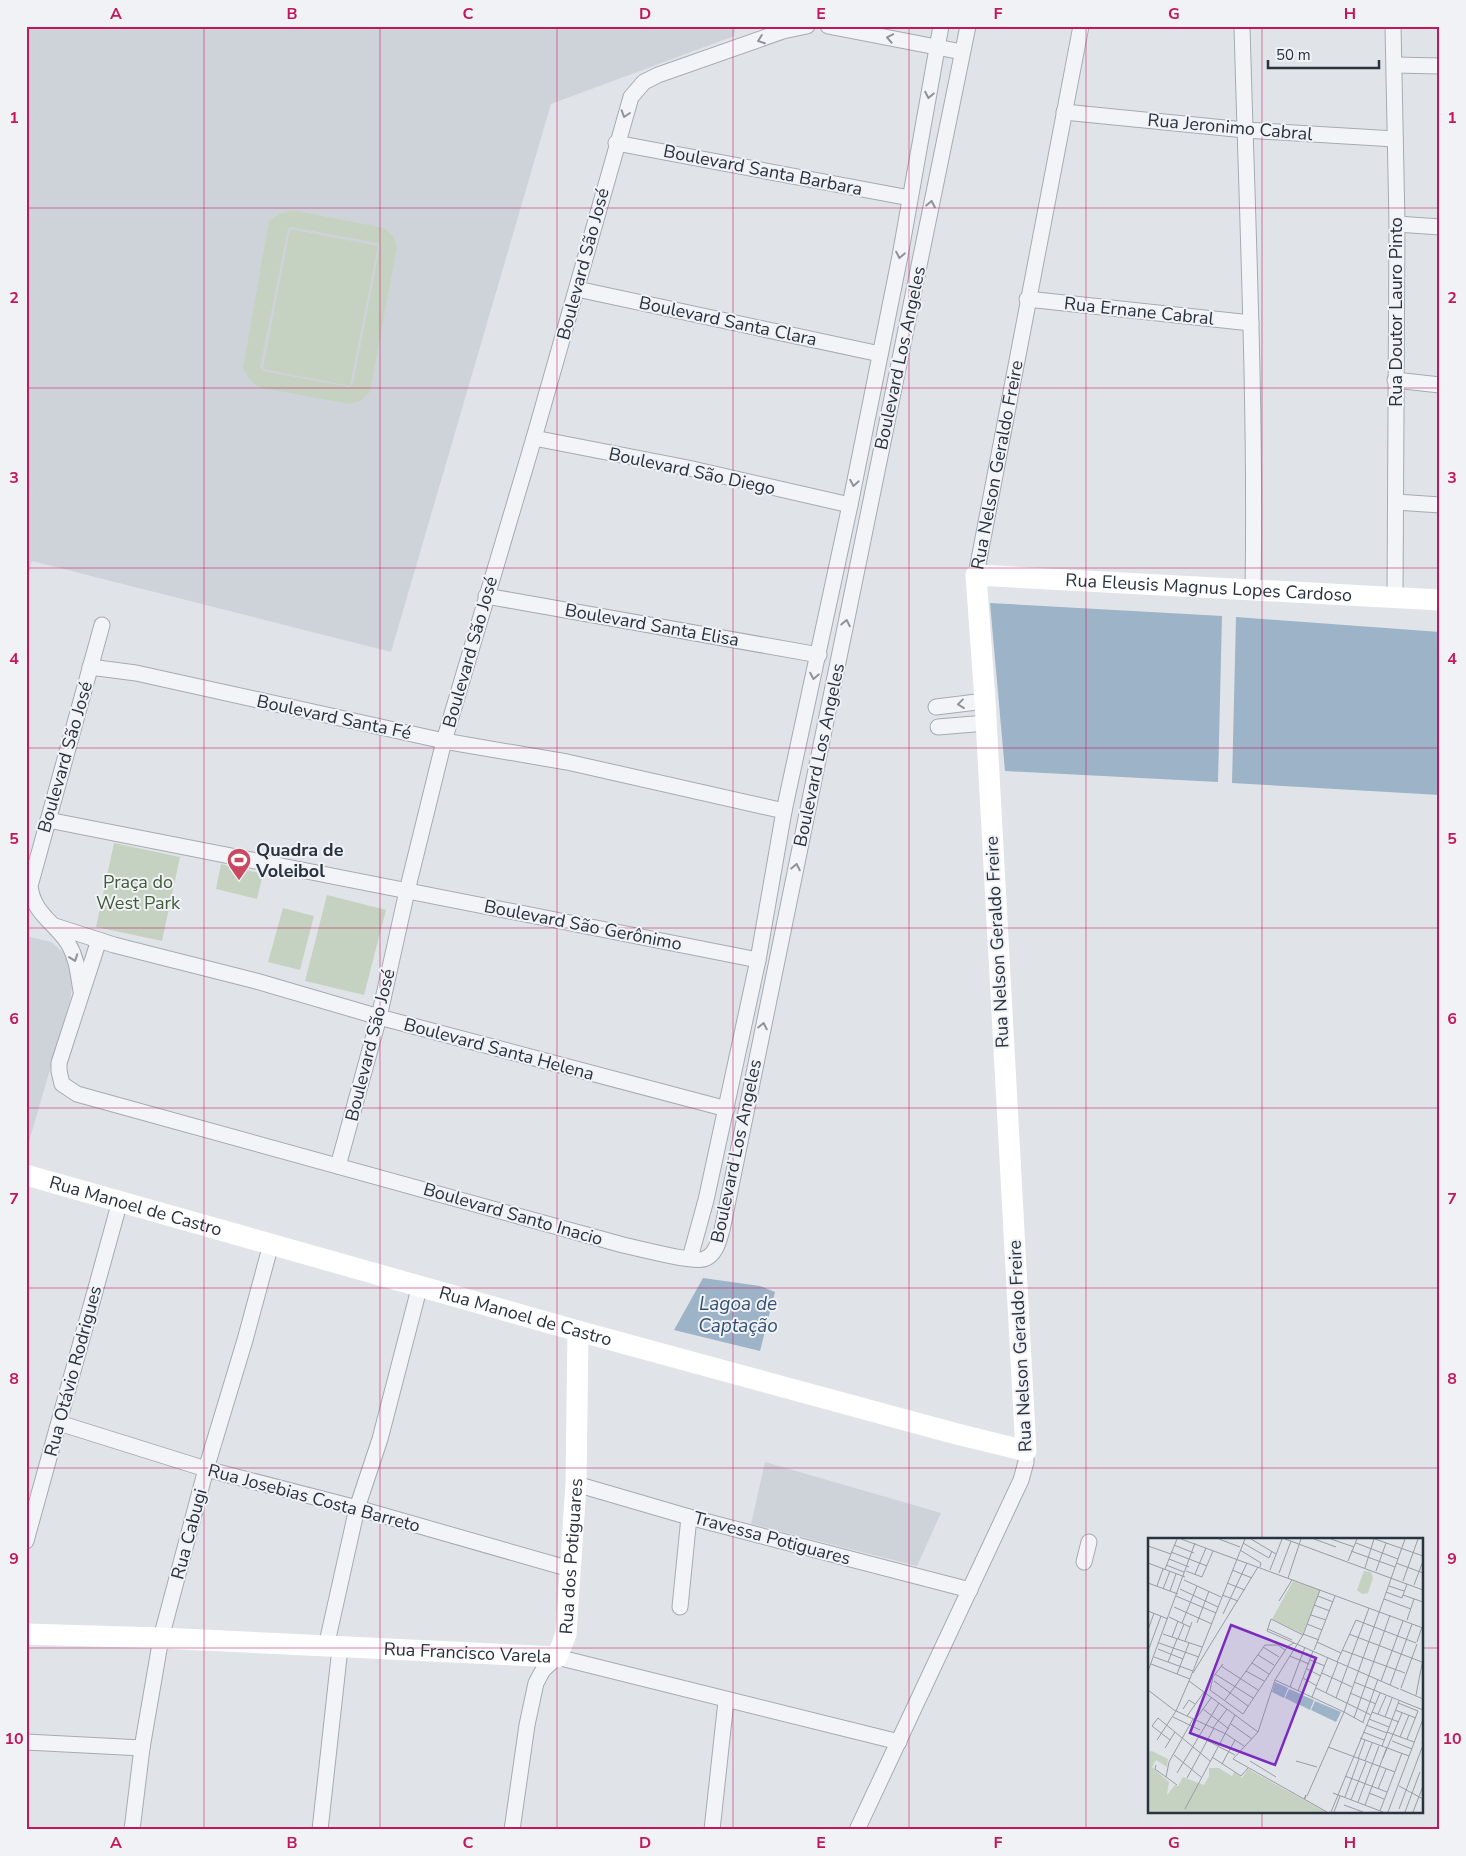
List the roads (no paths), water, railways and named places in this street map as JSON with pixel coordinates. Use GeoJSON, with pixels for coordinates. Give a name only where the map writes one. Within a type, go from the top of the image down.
{"type":"FeatureCollection","features":[{"type":"Feature","properties":{"kind":"main road","name":"Rua Eleusis Magnus Lopes Cardoso"},"geometry":{"type":"LineString","coordinates":[[976,576],[1440,600]]}},
{"type":"Feature","properties":{"kind":"main road","name":"Rua Nelson Geraldo Freire"},"geometry":{"type":"LineString","coordinates":[[976,576],[985,701],[1026,1451]]}},
{"type":"Feature","properties":{"kind":"main road","name":"Rua Manoel de Castro"},"geometry":{"type":"LineString","coordinates":[[26,1175],[578,1331],[953,1433],[1026,1451]]}},
{"type":"Feature","properties":{"kind":"main road","name":"Rua dos Potiguares"},"geometry":{"type":"LineString","coordinates":[[556,1657],[566,1634],[576,1484],[578,1331]]}},
{"type":"Feature","properties":{"kind":"main road","name":"Rua Francisco Varela"},"geometry":{"type":"LineString","coordinates":[[26,1634],[161,1638],[556,1657]]}},
{"type":"Feature","properties":{"kind":"street","name":"Boulevard São José"},"geometry":{"type":"LineString","coordinates":[[338,1166],[379,1017],[407,891],[444,741],[534,438],[577,289],[616,143],[631,97],[644,82],[783,32],[807,26]]}},
{"type":"Feature","properties":{"kind":"street"},"geometry":{"type":"LineString","coordinates":[[828,26],[962,52]]}},
{"type":"Feature","properties":{"kind":"street","name":"Boulevard Los Angeles"},"geometry":{"type":"LineString","coordinates":[[941,26],[880,354],[810,701],[784,811],[758,960],[706,1200],[690,1258],[703,1260],[714,1251],[722,1230],[968,26]]}},
{"type":"Feature","properties":{"kind":"street","name":"Rua Nelson Geraldo Freire"},"geometry":{"type":"LineString","coordinates":[[976,576],[1027,299],[1081,26]]}},
{"type":"Feature","properties":{"kind":"street"},"geometry":{"type":"LineString","coordinates":[[1242,26],[1251,324],[1254,500],[1252,590]]}},
{"type":"Feature","properties":{"kind":"street","name":"Rua Doutor Lauro Pinto"},"geometry":{"type":"LineString","coordinates":[[1393,26],[1397,224],[1395,597]]}},
{"type":"Feature","properties":{"kind":"street"},"geometry":{"type":"LineString","coordinates":[[1394,64],[1440,66]]}},
{"type":"Feature","properties":{"kind":"street","name":"Rua Jeronimo Cabral"},"geometry":{"type":"LineString","coordinates":[[1064,112],[1245,130],[1396,139]]}},
{"type":"Feature","properties":{"kind":"street","name":"Boulevard Santa Barbara"},"geometry":{"type":"LineString","coordinates":[[616,143],[910,198]]}},
{"type":"Feature","properties":{"kind":"street"},"geometry":{"type":"LineString","coordinates":[[1397,224],[1440,227]]}},
{"type":"Feature","properties":{"kind":"street","name":"Boulevard Santa Clara"},"geometry":{"type":"LineString","coordinates":[[577,289],[880,354]]}},
{"type":"Feature","properties":{"kind":"street","name":"Rua Ernane Cabral"},"geometry":{"type":"LineString","coordinates":[[1027,299],[1251,324]]}},
{"type":"Feature","properties":{"kind":"street"},"geometry":{"type":"LineString","coordinates":[[1395,380],[1440,385]]}},
{"type":"Feature","properties":{"kind":"street"},"geometry":{"type":"LineString","coordinates":[[870,401],[873,410],[879,414],[886,412],[890,404]]}},
{"type":"Feature","properties":{"kind":"street","name":"Boulevard São Diego"},"geometry":{"type":"LineString","coordinates":[[534,438],[688,468],[850,505]]}},
{"type":"Feature","properties":{"kind":"street"},"geometry":{"type":"LineString","coordinates":[[858,458],[863,451],[868,449],[875,452],[879,458]]}},
{"type":"Feature","properties":{"kind":"street"},"geometry":{"type":"LineString","coordinates":[[1396,502],[1440,505]]}},
{"type":"Feature","properties":{"kind":"street","name":"Boulevard Santa Elisa"},"geometry":{"type":"LineString","coordinates":[[486,596],[819,655]]}},
{"type":"Feature","properties":{"kind":"street","name":"Boulevard São José"},"geometry":{"type":"LineString","coordinates":[[55,926],[36,908],[30,886],[102,625]]}},
{"type":"Feature","properties":{"kind":"street","name":"Boulevard Santa Fé"},"geometry":{"type":"LineString","coordinates":[[90,666],[136,673],[444,741],[568,762],[784,811]]}},
{"type":"Feature","properties":{"kind":"street"},"geometry":{"type":"LineString","coordinates":[[810,701],[814,708],[820,712],[830,705]]}},
{"type":"Feature","properties":{"kind":"street"},"geometry":{"type":"LineString","coordinates":[[936,707],[985,701]]}},
{"type":"Feature","properties":{"kind":"street"},"geometry":{"type":"LineString","coordinates":[[938,727],[986,723]]}},
{"type":"Feature","properties":{"kind":"street"},"geometry":{"type":"LineString","coordinates":[[796,761],[810,755],[816,764]]}},
{"type":"Feature","properties":{"kind":"street"},"geometry":{"type":"LineString","coordinates":[[48,820],[407,891]]}},
{"type":"Feature","properties":{"kind":"street","name":"Boulevard São Gerônimo"},"geometry":{"type":"LineString","coordinates":[[407,891],[758,960]]}},
{"type":"Feature","properties":{"kind":"street"},"geometry":{"type":"LineString","coordinates":[[55,926],[67,941],[75,957],[81,995]]}},
{"type":"Feature","properties":{"kind":"street","name":"Boulevard Santa Helena"},"geometry":{"type":"LineString","coordinates":[[55,926],[99,940],[256,981],[379,1017],[726,1109]]}},
{"type":"Feature","properties":{"kind":"street"},"geometry":{"type":"LineString","coordinates":[[99,940],[59,1063],[58,1071],[62,1084],[70,1091],[84,1097],[338,1166]]}},
{"type":"Feature","properties":{"kind":"street","name":"Boulevard Santo Inacio"},"geometry":{"type":"LineString","coordinates":[[338,1166],[623,1245],[690,1258]]}},
{"type":"Feature","properties":{"kind":"street"},"geometry":{"type":"LineString","coordinates":[[706,1200],[726,1207]]}},
{"type":"Feature","properties":{"kind":"street","name":"Rua Otávio Rodrigues"},"geometry":{"type":"LineString","coordinates":[[26,1541],[120,1201]]}},
{"type":"Feature","properties":{"kind":"street","name":"Rua Cabugi"},"geometry":{"type":"LineString","coordinates":[[132,1830],[142,1748],[161,1638],[206,1469],[245,1340],[271,1244]]}},
{"type":"Feature","properties":{"kind":"street"},"geometry":{"type":"LineString","coordinates":[[320,1830],[333,1647],[358,1508],[380,1439],[420,1285]]}},
{"type":"Feature","properties":{"kind":"street","name":"Rua Josebias Costa Barreto"},"geometry":{"type":"LineString","coordinates":[[59,1423],[206,1469],[358,1508],[570,1569]]}},
{"type":"Feature","properties":{"kind":"street","name":"Rua Nelson Geraldo Freire"},"geometry":{"type":"LineString","coordinates":[[858,1830],[1021,1480],[1026,1462],[1026,1451]]}},
{"type":"Feature","properties":{"kind":"street","name":"Travessa Potiguares"},"geometry":{"type":"LineString","coordinates":[[576,1484],[689,1516],[970,1590]]}},
{"type":"Feature","properties":{"kind":"street"},"geometry":{"type":"LineString","coordinates":[[680,1607],[689,1516]]}},
{"type":"Feature","properties":{"kind":"street"},"geometry":{"type":"LineString","coordinates":[[1084,1562],[1089,1542]]}},
{"type":"Feature","properties":{"kind":"street","name":"Rua Francisco Varela"},"geometry":{"type":"LineString","coordinates":[[556,1657],[726,1701],[899,1742]]}},
{"type":"Feature","properties":{"kind":"street","name":"Rua dos Potiguares"},"geometry":{"type":"LineString","coordinates":[[512,1830],[527,1725],[536,1682],[543,1670],[556,1657]]}},
{"type":"Feature","properties":{"kind":"street"},"geometry":{"type":"LineString","coordinates":[[712,1830],[726,1701]]}},
{"type":"Feature","properties":{"kind":"street"},"geometry":{"type":"LineString","coordinates":[[26,1742],[142,1748]]}},
{"type":"Feature","properties":{"kind":"water"},"geometry":{"type":"Polygon","coordinates":[[[990,603],[1222,616],[1218,782],[1005,771],[990,603]]]}},
{"type":"Feature","properties":{"kind":"water"},"geometry":{"type":"Polygon","coordinates":[[[1236,617],[1440,632],[1440,795],[1232,783],[1236,617]]]}},
{"type":"Feature","properties":{"kind":"water","name":"Lagoa de Captação"},"geometry":{"type":"Polygon","coordinates":[[[703,1278],[760,1286],[775,1292],[760,1351],[674,1330],[703,1278]]]}},
{"type":"Feature","properties":{"kind":"place","name":"Quadra de Voleibol"},"geometry":{"type":"Point","coordinates":[239,881]}},
{"type":"Feature","properties":{"kind":"park label","name":"Praça do West Park"},"geometry":{"type":"Point","coordinates":[138,892]}}]}
